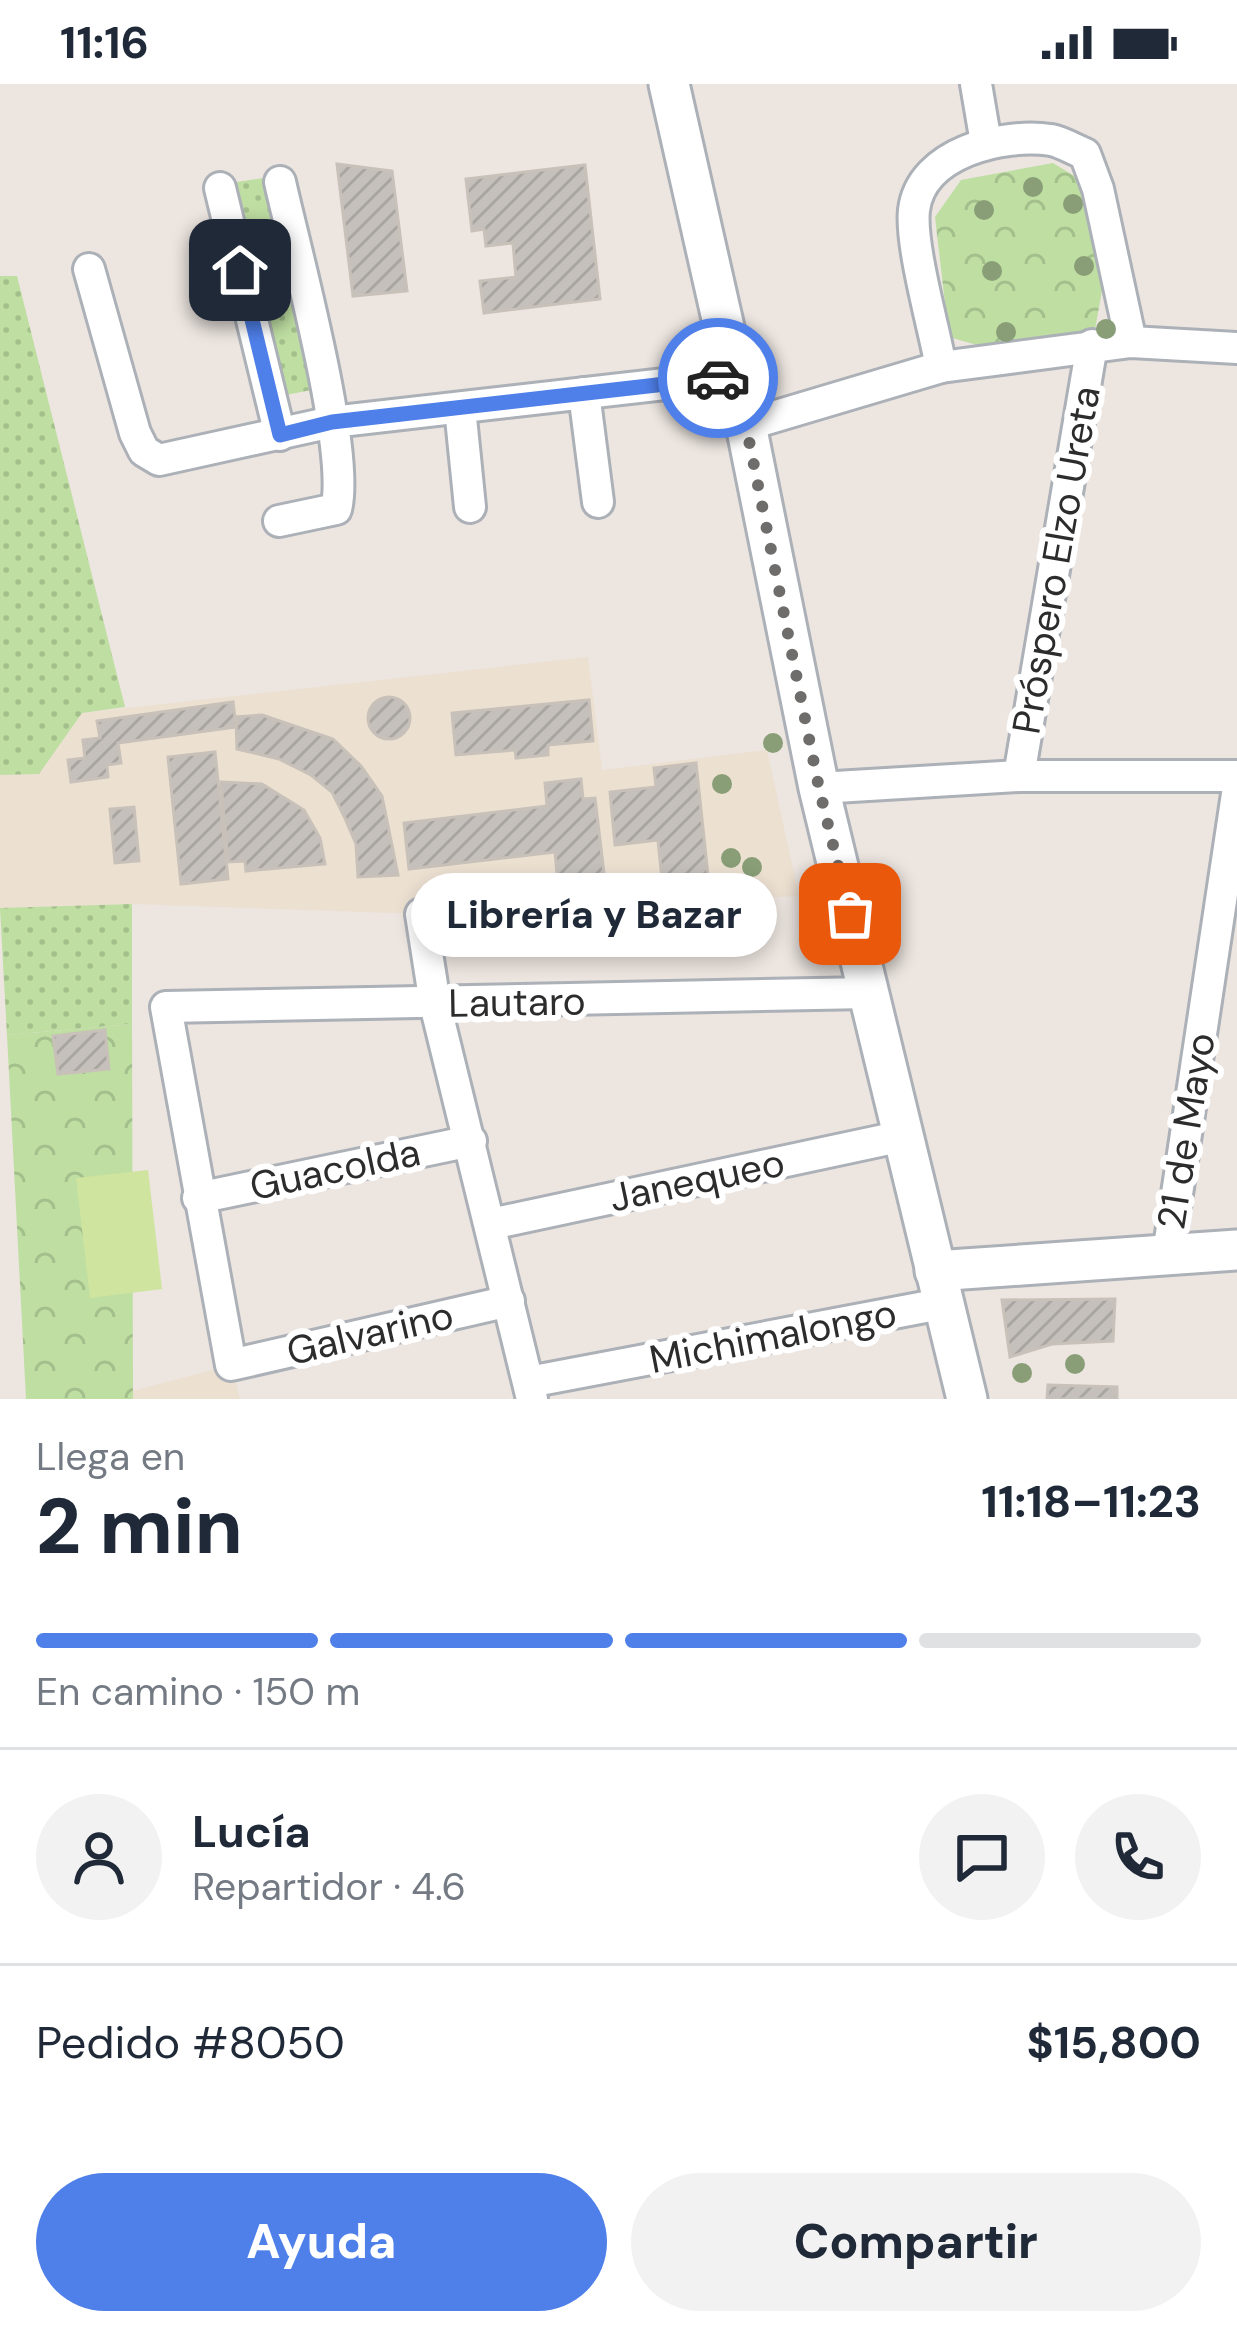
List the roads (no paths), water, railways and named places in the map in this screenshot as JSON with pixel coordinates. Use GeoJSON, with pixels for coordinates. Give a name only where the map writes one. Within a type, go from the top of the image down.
{"type":"FeatureCollection","features":[{"type":"Feature","properties":{"kind":"street"},"geometry":{"type":"LineString","coordinates":[[669,84],[736,376],[819,788],[967,1399]]}},
{"type":"Feature","properties":{"kind":"street"},"geometry":{"type":"LineString","coordinates":[[976,84],[986,143]]}},
{"type":"Feature","properties":{"kind":"street"},"geometry":{"type":"LineString","coordinates":[[941,367],[914,212],[922,185],[945,162],[986,143],[1052,140],[1085,154],[1099,189],[1131,343]]}},
{"type":"Feature","properties":{"kind":"street"},"geometry":{"type":"LineString","coordinates":[[279,521],[336,509],[332,422],[280,182]]}},
{"type":"Feature","properties":{"kind":"street"},"geometry":{"type":"LineString","coordinates":[[220,188],[280,435]]}},
{"type":"Feature","properties":{"kind":"street"},"geometry":{"type":"LineString","coordinates":[[88,268],[144,451],[167,460],[332,422],[736,376]]}},
{"type":"Feature","properties":{"kind":"street"},"geometry":{"type":"LineString","coordinates":[[746,425],[941,367],[1093,345],[1237,348]]}},
{"type":"Feature","properties":{"kind":"street","name":"Próspero Elzo Ureta"},"geometry":{"type":"LineString","coordinates":[[1019,776],[1093,345]]}},
{"type":"Feature","properties":{"kind":"street"},"geometry":{"type":"LineString","coordinates":[[584,393],[598,502]]}},
{"type":"Feature","properties":{"kind":"street"},"geometry":{"type":"LineString","coordinates":[[460,408],[470,507]]}},
{"type":"Feature","properties":{"kind":"street"},"geometry":{"type":"LineString","coordinates":[[819,788],[1019,776],[1237,776]]}},
{"type":"Feature","properties":{"kind":"street","name":"21 de Mayo"},"geometry":{"type":"LineString","coordinates":[[1168,1254],[1237,794]]}},
{"type":"Feature","properties":{"kind":"street"},"geometry":{"type":"LineString","coordinates":[[421,914],[435,1004],[531,1391]]}},
{"type":"Feature","properties":{"kind":"street","name":"Lautaro"},"geometry":{"type":"LineString","coordinates":[[198,1198],[166,1007],[868,993]]}},
{"type":"Feature","properties":{"kind":"street","name":"Janequeo"},"geometry":{"type":"LineString","coordinates":[[491,1224],[904,1136]]}},
{"type":"Feature","properties":{"kind":"street","name":"Guacolda"},"geometry":{"type":"LineString","coordinates":[[198,1198],[471,1141]]}},
{"type":"Feature","properties":{"kind":"street","name":"Galvarino"},"geometry":{"type":"LineString","coordinates":[[198,1198],[231,1365],[509,1301]]}},
{"type":"Feature","properties":{"kind":"street"},"geometry":{"type":"LineString","coordinates":[[940,1287],[1168,1254],[1237,1250]]}},
{"type":"Feature","properties":{"kind":"street","name":"Michimalongo"},"geometry":{"type":"LineString","coordinates":[[531,1391],[940,1287]]}},
{"type":"Feature","properties":{"kind":"place","name":"Librería y Bazar"},"geometry":{"type":"Point","coordinates":[850,914]}}]}
